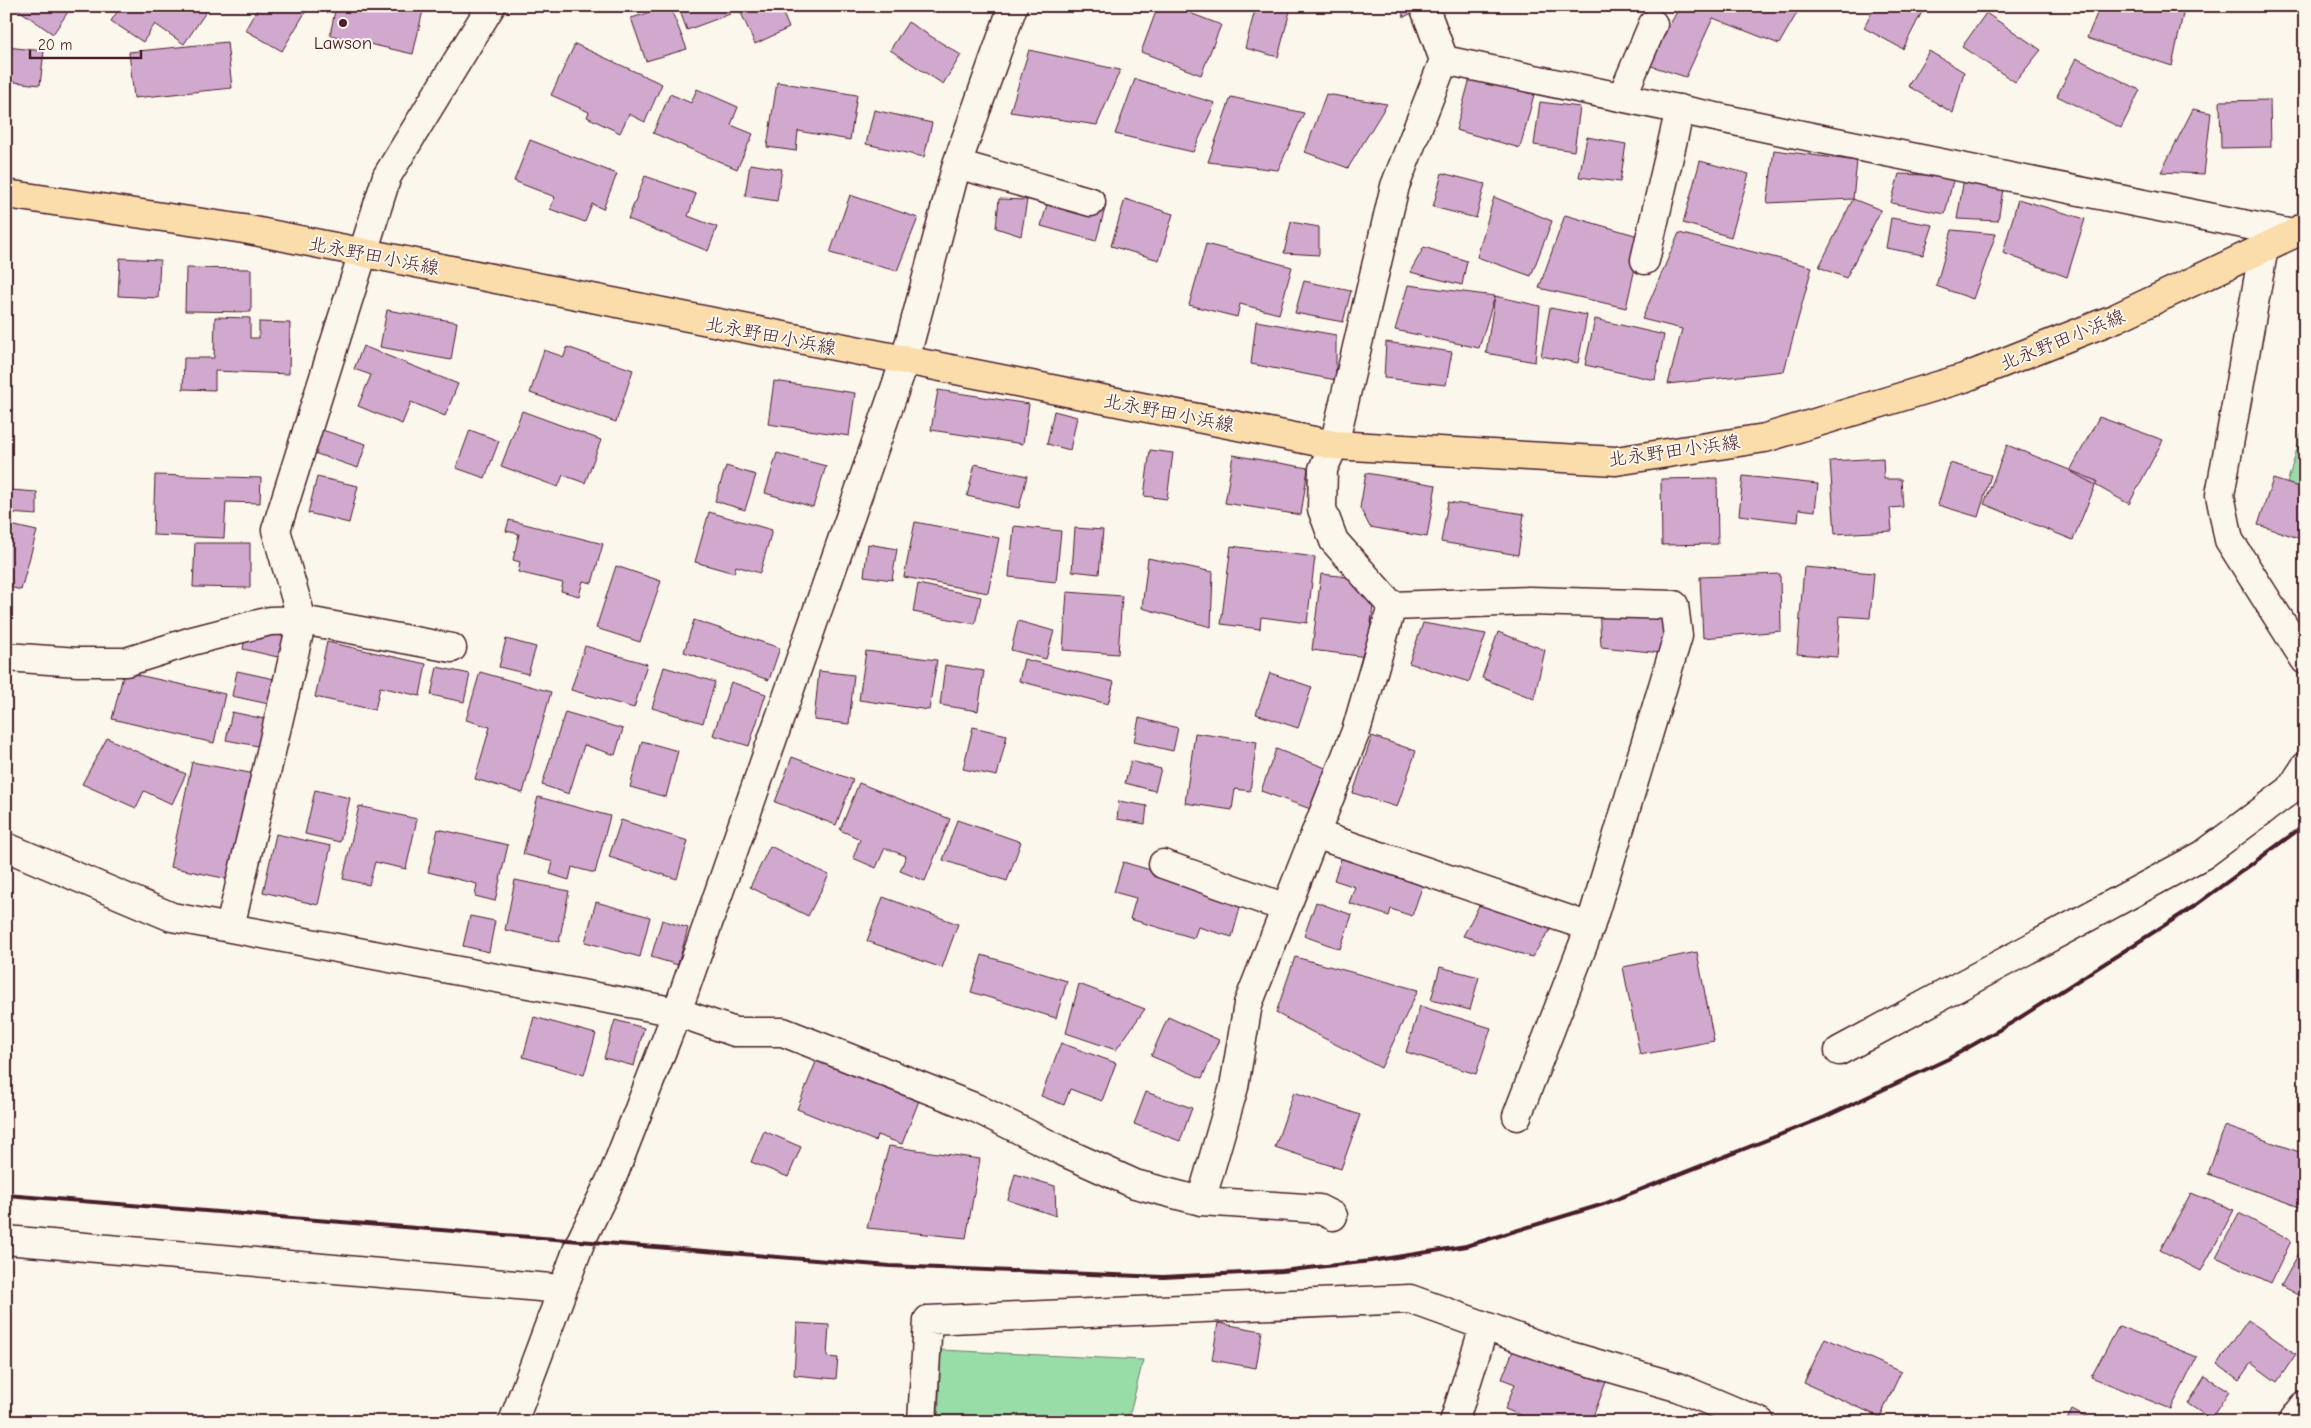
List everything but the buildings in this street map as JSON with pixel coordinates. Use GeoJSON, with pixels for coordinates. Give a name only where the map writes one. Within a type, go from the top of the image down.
{"type":"FeatureCollection","features":[{"type":"Feature","properties":{"kind":"main road","name":"北永野田小浜線"},"geometry":{"type":"LineString","coordinates":[[6,194],[244,228],[1334,445],[1616,461],[1765,438],[1964,378],[2116,318],[2299,230]]}},
{"type":"Feature","properties":{"kind":"street"},"geometry":{"type":"LineString","coordinates":[[230,927],[302,620],[276,530],[387,176],[491,6]]}},
{"type":"Feature","properties":{"kind":"street"},"geometry":{"type":"LineString","coordinates":[[513,1422],[580,1243],[614,1173],[677,1012],[906,360],[957,164],[1013,6]]}},
{"type":"Feature","properties":{"kind":"street"},"geometry":{"type":"LineString","coordinates":[[1392,606],[1334,541],[1322,509],[1324,469],[1334,445],[1396,186],[1444,60],[1424,6]]}},
{"type":"Feature","properties":{"kind":"street"},"geometry":{"type":"LineString","coordinates":[[1622,97],[1653,24]]}},
{"type":"Feature","properties":{"kind":"street"},"geometry":{"type":"LineString","coordinates":[[1444,60],[1680,109],[2299,230]]}},
{"type":"Feature","properties":{"kind":"street"},"geometry":{"type":"LineString","coordinates":[[1645,260],[1680,109]]}},
{"type":"Feature","properties":{"kind":"street"},"geometry":{"type":"LineString","coordinates":[[957,164],[1090,202]]}},
{"type":"Feature","properties":{"kind":"street"},"geometry":{"type":"LineString","coordinates":[[2264,247],[2220,495],[2229,540],[2305,660]]}},
{"type":"Feature","properties":{"kind":"street"},"geometry":{"type":"LineString","coordinates":[[1392,606],[1529,601],[1674,605],[1678,636],[1590,927],[1517,1116]]}},
{"type":"Feature","properties":{"kind":"street"},"geometry":{"type":"LineString","coordinates":[[1201,1201],[1234,1087],[1248,1004],[1356,731],[1392,606]]}},
{"type":"Feature","properties":{"kind":"street"},"geometry":{"type":"LineString","coordinates":[[6,657],[78,662],[126,662],[192,641],[270,621],[302,620],[452,648]]}},
{"type":"Feature","properties":{"kind":"street"},"geometry":{"type":"LineString","coordinates":[[1839,1051],[2203,855],[2290,790],[2305,767]]}},
{"type":"Feature","properties":{"kind":"street"},"geometry":{"type":"LineString","coordinates":[[1315,834],[1590,927]]}},
{"type":"Feature","properties":{"kind":"street"},"geometry":{"type":"LineString","coordinates":[[6,847],[172,917],[677,1012],[735,1032],[783,1032],[976,1108],[1064,1152],[1135,1184],[1201,1201],[1319,1209],[1333,1216]]}},
{"type":"Feature","properties":{"kind":"street"},"geometry":{"type":"LineString","coordinates":[[1163,864],[1286,908]]}},
{"type":"Feature","properties":{"kind":"street"},"geometry":{"type":"LineString","coordinates":[[6,1240],[562,1289]]}},
{"type":"Feature","properties":{"kind":"street"},"geometry":{"type":"LineString","coordinates":[[922,1422],[928,1320],[1410,1299],[1563,1354],[1676,1387],[1760,1422]]}},
{"type":"Feature","properties":{"kind":"street"},"geometry":{"type":"LineString","coordinates":[[1454,1422],[1484,1327]]}},
{"type":"Feature","properties":{"kind":"street"},"geometry":{"type":"LineString","coordinates":[[2292,1422],[2305,1405]]}},
{"type":"Feature","properties":{"kind":"green space"},"geometry":{"type":"Polygon","coordinates":[[[2305,421],[2305,514],[2280,508],[2305,421]]]}},
{"type":"Feature","properties":{"kind":"green space"},"geometry":{"type":"Polygon","coordinates":[[[941,1350],[1143,1360],[1128,1422],[938,1422],[941,1350]]]}},
{"type":"Feature","properties":{"kind":"railway"},"geometry":{"type":"LineString","coordinates":[[6,1195],[890,1266],[1163,1277],[1282,1271],[1371,1261],[1466,1246],[1604,1204],[1825,1117],[1948,1059],[2013,1022],[2193,907],[2305,825]]}},
{"type":"Feature","properties":{"kind":"place","name":"Lawson"},"geometry":{"type":"Point","coordinates":[343,23]}}]}
